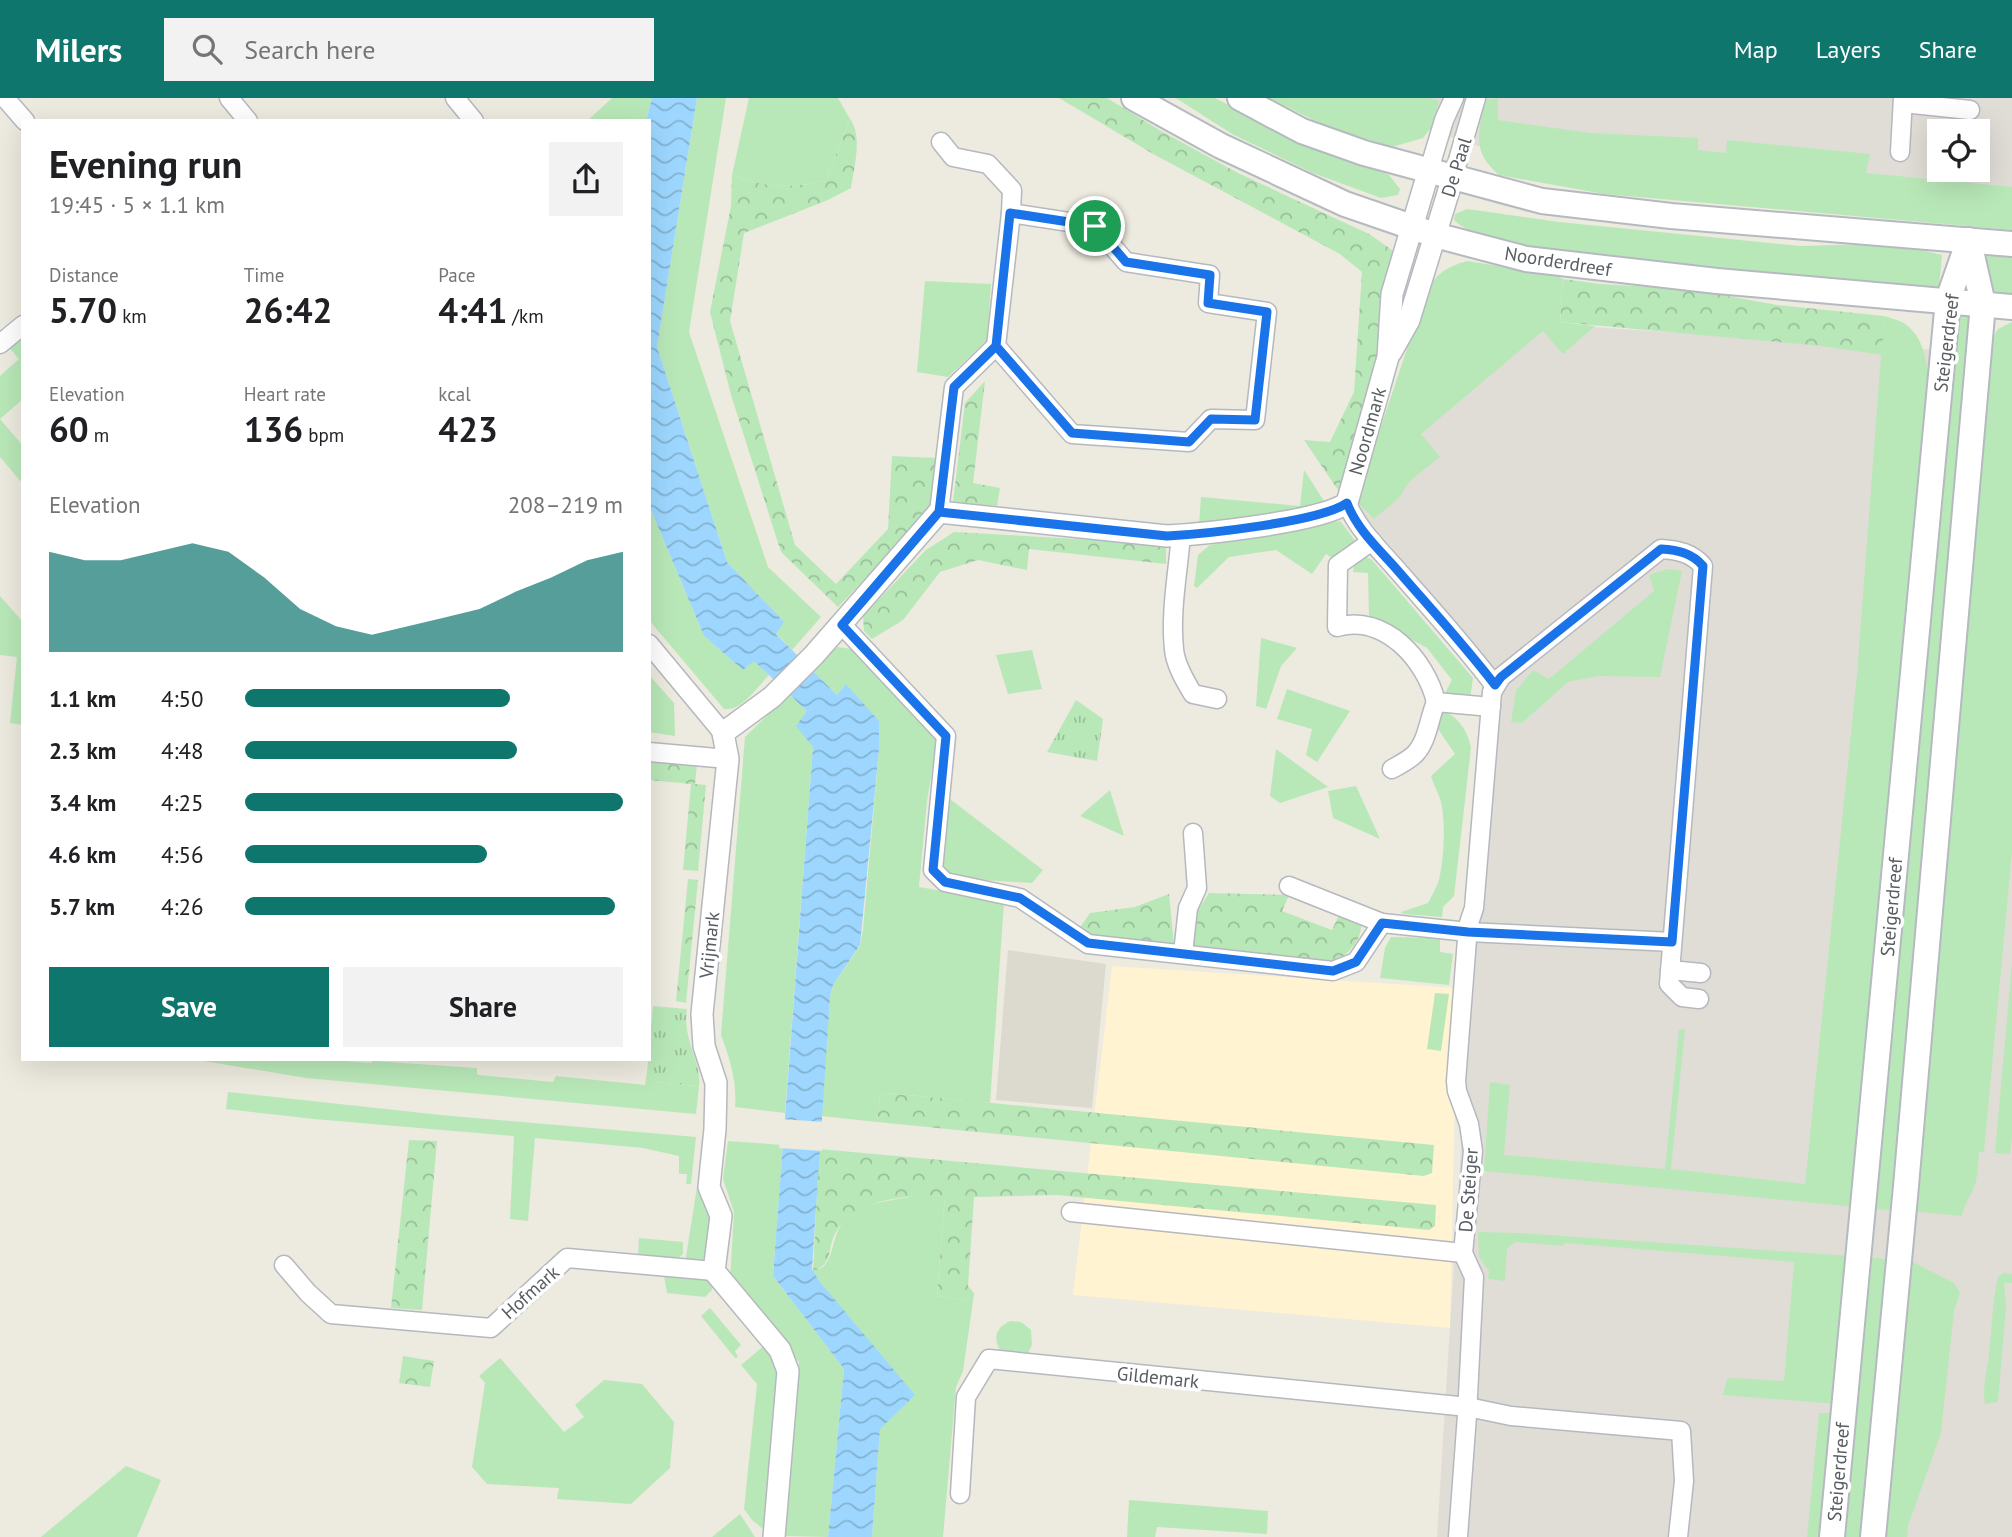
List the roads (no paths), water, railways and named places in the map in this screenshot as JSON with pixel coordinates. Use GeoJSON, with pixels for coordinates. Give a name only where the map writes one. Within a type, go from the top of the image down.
{"type":"FeatureCollection","features":[{"type":"Feature","properties":{"kind":"main road","name":"Noorderdreef"},"geometry":{"type":"LineString","coordinates":[[1134,98],[1221,146],[1345,204],[1435,235],[1526,259],[1620,271],[2012,307]]}},
{"type":"Feature","properties":{"kind":"main road"},"geometry":{"type":"LineString","coordinates":[[1240,98],[1302,131],[1364,153],[1516,195],[1671,216],[2012,244]]}},
{"type":"Feature","properties":{"kind":"main road","name":"Steigerdreef"},"geometry":{"type":"LineString","coordinates":[[1832,1537],[1948,300],[1969,240]]}},
{"type":"Feature","properties":{"kind":"main road","name":"Steigerdreef"},"geometry":{"type":"LineString","coordinates":[[1873,1537],[1983,304],[1969,240]]}},
{"type":"Feature","properties":{"kind":"street"},"geometry":{"type":"LineString","coordinates":[[5,98],[23,119]]}},
{"type":"Feature","properties":{"kind":"street"},"geometry":{"type":"LineString","coordinates":[[229,98],[246,119]]}},
{"type":"Feature","properties":{"kind":"street"},"geometry":{"type":"LineString","coordinates":[[455,98],[472,119]]}},
{"type":"Feature","properties":{"kind":"street","name":"De Paal"},"geometry":{"type":"LineString","coordinates":[[1429,170],[1444,120],[1454,98]]}},
{"type":"Feature","properties":{"kind":"street","name":"De Paal"},"geometry":{"type":"LineString","coordinates":[[1435,235],[1476,98]]}},
{"type":"Feature","properties":{"kind":"street"},"geometry":{"type":"LineString","coordinates":[[1900,152],[1903,101],[1970,110]]}},
{"type":"Feature","properties":{"kind":"street"},"geometry":{"type":"LineString","coordinates":[[723,733],[772,697],[814,655],[939,512],[954,387],[996,346],[1012,190],[988,164],[953,157],[941,142]]}},
{"type":"Feature","properties":{"kind":"street","name":"Noordmark"},"geometry":{"type":"LineString","coordinates":[[1347,503],[1388,357],[1392,293],[1429,170]]}},
{"type":"Feature","properties":{"kind":"street"},"geometry":{"type":"LineString","coordinates":[[996,346],[1072,433],[1189,442],[1211,419],[1255,420],[1267,312],[1208,303],[1210,275],[1126,262],[1095,226],[1010,213]]}},
{"type":"Feature","properties":{"kind":"street","name":"Noordmark"},"geometry":{"type":"LineString","coordinates":[[1388,357],[1409,320],[1435,235]]}},
{"type":"Feature","properties":{"kind":"street"},"geometry":{"type":"LineString","coordinates":[[0,344],[21,327]]}},
{"type":"Feature","properties":{"kind":"street"},"geometry":{"type":"LineString","coordinates":[[939,512],[1167,536],[1308,517],[1338,509],[1347,503],[1351,514],[1372,541],[1495,685],[1501,677],[1661,549],[1676,550],[1695,557],[1703,566],[1669,984],[1682,997],[1699,999]]}},
{"type":"Feature","properties":{"kind":"street"},"geometry":{"type":"LineString","coordinates":[[1181,535],[1174,616],[1174,651],[1186,684],[1193,694],[1217,699]]}},
{"type":"Feature","properties":{"kind":"street"},"geometry":{"type":"LineString","coordinates":[[1372,541],[1338,565],[1336,627],[1358,624],[1377,630],[1410,651],[1427,677],[1436,702],[1429,717],[1426,736],[1415,754],[1392,769]]}},
{"type":"Feature","properties":{"kind":"street"},"geometry":{"type":"LineString","coordinates":[[842,625],[946,736],[933,870],[945,882],[1020,898],[1088,943],[1333,971],[1356,962],[1382,923]]}},
{"type":"Feature","properties":{"kind":"street","name":"Vrijmark"},"geometry":{"type":"LineString","coordinates":[[651,646],[723,733],[728,759],[702,1014],[704,1046],[716,1083],[709,1187],[721,1216],[714,1271]]}},
{"type":"Feature","properties":{"kind":"street","name":"De Steiger"},"geometry":{"type":"LineString","coordinates":[[1458,1537],[1474,1277],[1463,1253],[1473,1151],[1469,1124],[1456,1081],[1468,932],[1474,908],[1495,685]]}},
{"type":"Feature","properties":{"kind":"street"},"geometry":{"type":"LineString","coordinates":[[1436,702],[1491,707]]}},
{"type":"Feature","properties":{"kind":"street"},"geometry":{"type":"LineString","coordinates":[[651,752],[728,759]]}},
{"type":"Feature","properties":{"kind":"street"},"geometry":{"type":"LineString","coordinates":[[1184,953],[1188,908],[1197,888],[1193,833]]}},
{"type":"Feature","properties":{"kind":"street"},"geometry":{"type":"LineString","coordinates":[[1289,886],[1382,923],[1468,932],[1672,942]]}},
{"type":"Feature","properties":{"kind":"street"},"geometry":{"type":"LineString","coordinates":[[1670,970],[1701,973]]}},
{"type":"Feature","properties":{"kind":"street"},"geometry":{"type":"LineString","coordinates":[[1071,1212],[1463,1253]]}},
{"type":"Feature","properties":{"kind":"street","name":"Hofmark"},"geometry":{"type":"LineString","coordinates":[[284,1265],[331,1314],[491,1328],[567,1258],[714,1271]]}},
{"type":"Feature","properties":{"kind":"street"},"geometry":{"type":"LineString","coordinates":[[714,1271],[779,1350],[788,1371],[774,1537]]}},
{"type":"Feature","properties":{"kind":"street","name":"Gildemark"},"geometry":{"type":"LineString","coordinates":[[960,1494],[966,1397],[989,1359],[1468,1407]]}},
{"type":"Feature","properties":{"kind":"street"},"geometry":{"type":"LineString","coordinates":[[1468,1407],[1511,1416],[1681,1431],[1684,1481],[1678,1537]]}},
{"type":"Feature","properties":{"kind":"water"},"geometry":{"type":"Polygon","coordinates":[[[652,98],[697,98],[657,347],[727,562],[784,622],[776,634],[837,695],[846,684],[879,721],[879,750],[860,945],[833,985],[830,997],[812,1269],[915,1395],[880,1429],[872,1537],[828,1537],[844,1369],[773,1276],[813,747],[796,726],[807,711],[754,661],[743,670],[704,636],[651,510],[651,119],[647,119],[652,98]]]}}]}
